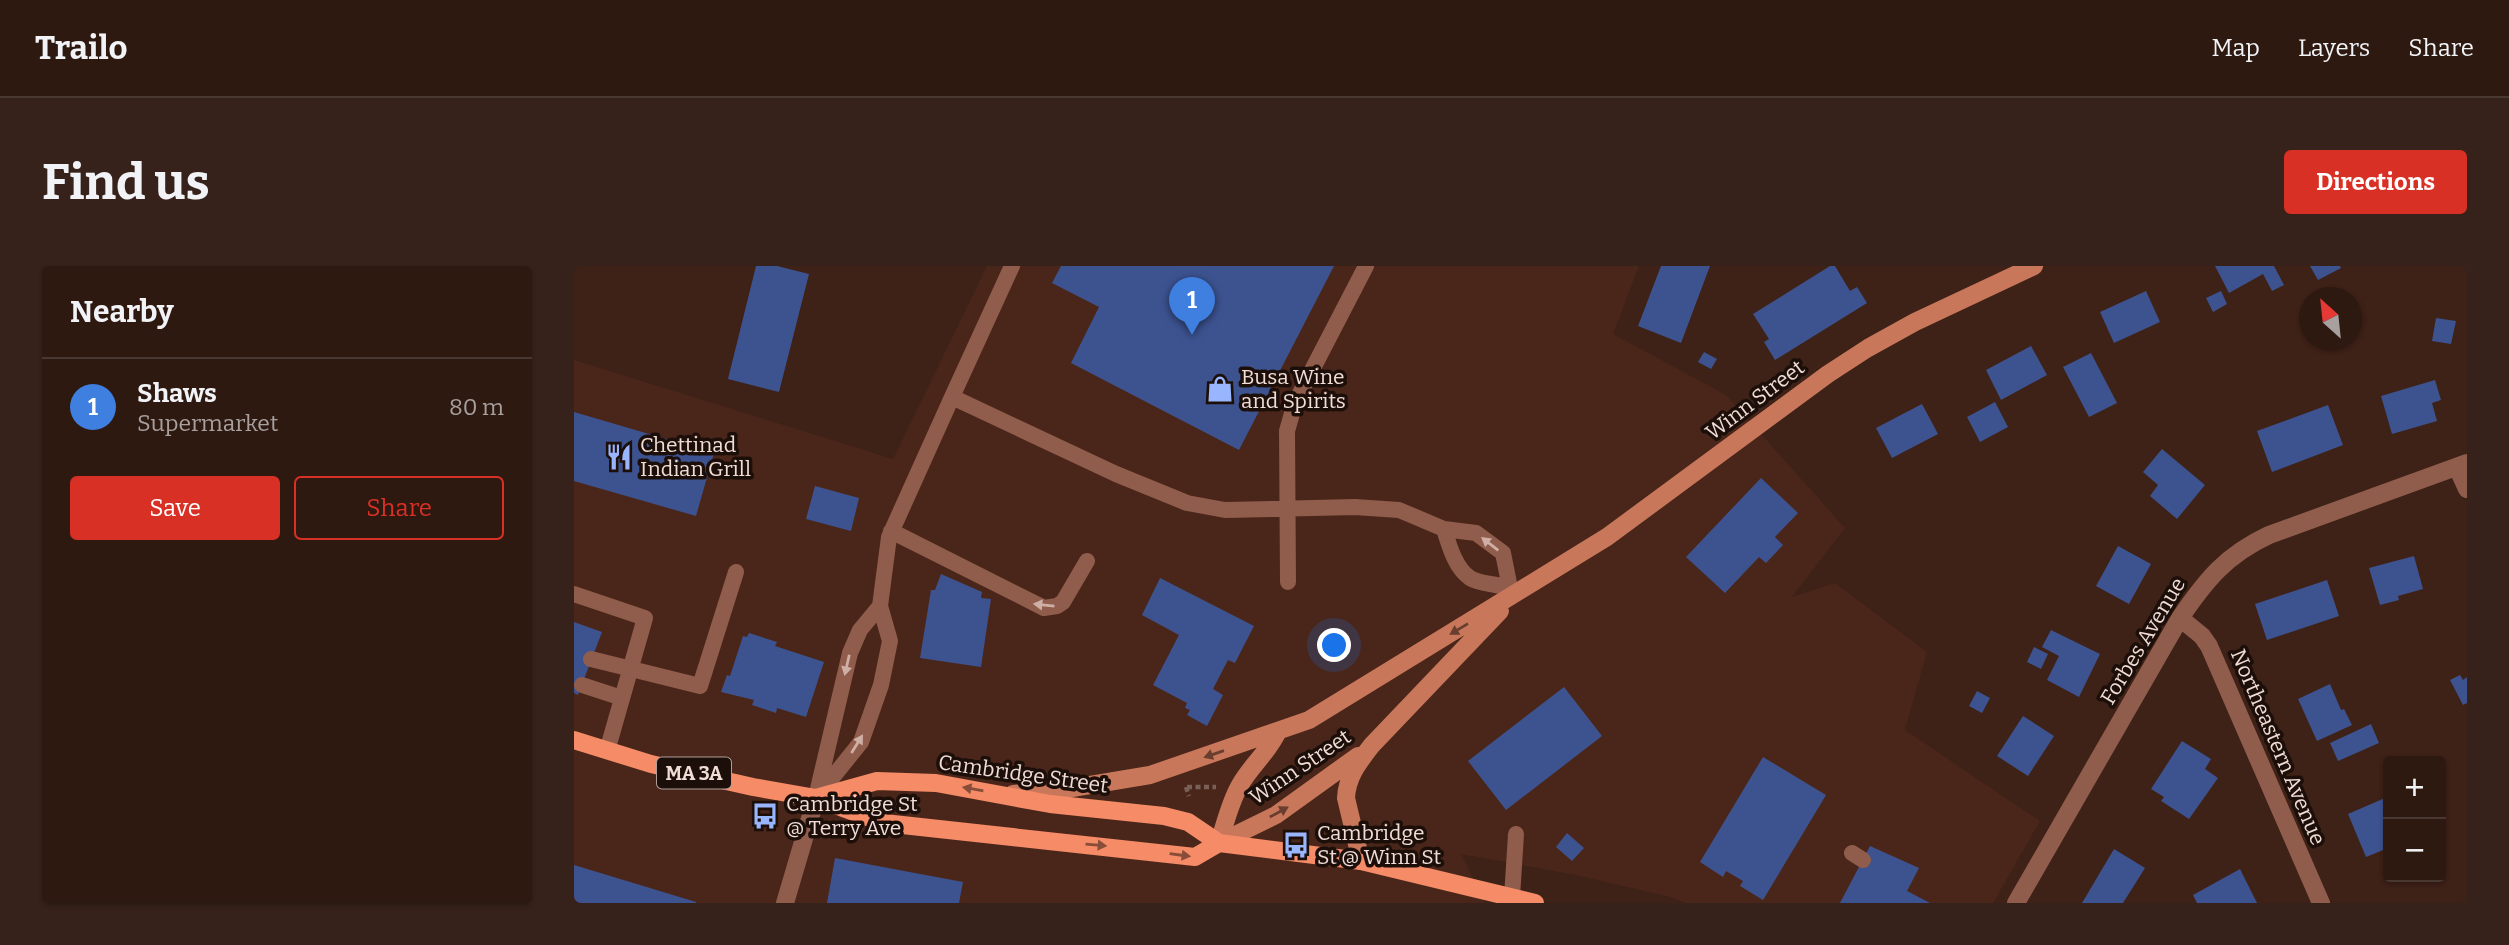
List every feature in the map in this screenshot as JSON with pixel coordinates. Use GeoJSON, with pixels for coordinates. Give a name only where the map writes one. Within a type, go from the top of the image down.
{"type":"FeatureCollection","features":[{"type":"Feature","properties":{"kind":"main road","name":"Winn Street"},"geometry":{"type":"LineString","coordinates":[[999,794],[1060,790],[1150,775],[1309,720],[1514,591],[1606,537],[1868,348],[1915,322],[2034,266]]}},
{"type":"Feature","properties":{"kind":"main road","name":"Winn Street"},"geometry":{"type":"LineString","coordinates":[[1362,862],[1349,814],[1346,787],[1353,769],[1514,591]]}},
{"type":"Feature","properties":{"kind":"main road","name":"Winn Street"},"geometry":{"type":"LineString","coordinates":[[1219,843],[1238,789],[1254,765],[1270,749],[1278,731]]}},
{"type":"Feature","properties":{"kind":"main road","name":"Cambridge Street"},"geometry":{"type":"LineString","coordinates":[[574,740],[607,751],[753,787],[816,798],[884,823],[1195,857],[1219,843]]}},
{"type":"Feature","properties":{"kind":"main road","name":"Winn Street"},"geometry":{"type":"LineString","coordinates":[[1219,843],[1276,815],[1372,745]]}},
{"type":"Feature","properties":{"kind":"main road","name":"Cambridge Street"},"geometry":{"type":"LineString","coordinates":[[816,798],[877,781],[936,783],[1050,804],[1164,816],[1188,822],[1219,843],[1362,862],[1535,903]]}},
{"type":"Feature","properties":{"kind":"street"},"geometry":{"type":"LineString","coordinates":[[2462,465],[2467,489]]}},
{"type":"Feature","properties":{"kind":"street","name":"Forbes Avenue"},"geometry":{"type":"LineString","coordinates":[[2016,903],[2180,618],[2211,575],[2234,554],[2269,534],[2462,465]]}},
{"type":"Feature","properties":{"kind":"street","name":"Northeastern Avenue"},"geometry":{"type":"LineString","coordinates":[[2180,618],[2202,636],[2209,646],[2321,903]]}},
{"type":"Feature","properties":{"kind":"street"},"geometry":{"type":"LineString","coordinates":[[785,903],[816,798]]}},
{"type":"Feature","properties":{"kind":"lane"},"geometry":{"type":"LineString","coordinates":[[816,798],[861,741],[881,685],[890,641],[880,606],[889,537],[1012,266]]}},
{"type":"Feature","properties":{"kind":"lane"},"geometry":{"type":"LineString","coordinates":[[1287,582],[1287,431],[1295,403],[1366,266]]}},
{"type":"Feature","properties":{"kind":"lane"},"geometry":{"type":"LineString","coordinates":[[952,397],[1116,474],[1186,503],[1225,510],[1356,507],[1399,510],[1444,529],[1476,533],[1503,553],[1514,591]]}},
{"type":"Feature","properties":{"kind":"lane"},"geometry":{"type":"LineString","coordinates":[[1444,529],[1453,557],[1470,578],[1514,591]]}},
{"type":"Feature","properties":{"kind":"lane"},"geometry":{"type":"LineString","coordinates":[[891,531],[1044,608],[1063,603],[1087,561]]}},
{"type":"Feature","properties":{"kind":"lane"},"geometry":{"type":"LineString","coordinates":[[592,659],[700,686],[736,572]]}},
{"type":"Feature","properties":{"kind":"lane"},"geometry":{"type":"LineString","coordinates":[[574,594],[645,618],[607,751]]}},
{"type":"Feature","properties":{"kind":"lane"},"geometry":{"type":"LineString","coordinates":[[816,798],[850,653],[860,630],[880,606]]}},
{"type":"Feature","properties":{"kind":"lane"},"geometry":{"type":"LineString","coordinates":[[582,684],[622,698]]}},
{"type":"Feature","properties":{"kind":"lane"},"geometry":{"type":"LineString","coordinates":[[1512,897],[1516,834]]}},
{"type":"Feature","properties":{"kind":"path"},"geometry":{"type":"LineString","coordinates":[[1184,780],[1189,796]]}},
{"type":"Feature","properties":{"kind":"path"},"geometry":{"type":"LineString","coordinates":[[1186,787],[1228,788]]}},
{"type":"Feature","properties":{"kind":"shaded area"},"geometry":{"type":"Polygon","coordinates":[[[987,266],[1639,266],[1613,334],[1726,395],[1845,528],[1792,597],[1835,583],[1927,652],[1905,730],[2040,821],[1993,903],[1686,903],[1576,875],[1461,854],[1485,903],[574,903],[574,360],[893,459],[987,266]]]}},
{"type":"Feature","properties":{"kind":"building"},"geometry":{"type":"Polygon","coordinates":[[[756,266],[777,266],[809,274],[779,392],[728,379],[756,266]]]}},
{"type":"Feature","properties":{"kind":"building"},"geometry":{"type":"Polygon","coordinates":[[[1061,266],[1334,266],[1239,450],[1071,363],[1099,307],[1052,283],[1061,266]]]}},
{"type":"Feature","properties":{"kind":"building"},"geometry":{"type":"Polygon","coordinates":[[[1661,266],[1710,266],[1681,343],[1638,326],[1661,266]]]}},
{"type":"Feature","properties":{"kind":"building"},"geometry":{"type":"Polygon","coordinates":[[[1830,266],[1835,266],[1850,291],[1857,287],[1867,303],[1775,360],[1764,342],[1769,339],[1753,314],[1830,266]]]}},
{"type":"Feature","properties":{"kind":"building"},"geometry":{"type":"Polygon","coordinates":[[[2215,266],[2274,266],[2284,285],[2272,291],[2263,274],[2229,293],[2215,266]]]}},
{"type":"Feature","properties":{"kind":"building"},"geometry":{"type":"Polygon","coordinates":[[[2310,266],[2340,266],[2341,268],[2318,280],[2310,266]]]}},
{"type":"Feature","properties":{"kind":"building"},"geometry":{"type":"Polygon","coordinates":[[[2146,291],[2160,322],[2114,343],[2100,312],[2146,291]]]}},
{"type":"Feature","properties":{"kind":"building"},"geometry":{"type":"Polygon","coordinates":[[[2221,291],[2227,304],[2213,312],[2206,298],[2221,291]]]}},
{"type":"Feature","properties":{"kind":"building"},"geometry":{"type":"Polygon","coordinates":[[[2436,318],[2456,321],[2451,344],[2432,341],[2436,318]]]}},
{"type":"Feature","properties":{"kind":"building"},"geometry":{"type":"Polygon","coordinates":[[[2031,346],[2047,375],[2001,400],[1986,370],[2031,346]]]}},
{"type":"Feature","properties":{"kind":"building"},"geometry":{"type":"Polygon","coordinates":[[[1704,352],[1717,359],[1711,369],[1698,362],[1704,352]]]}},
{"type":"Feature","properties":{"kind":"building"},"geometry":{"type":"Polygon","coordinates":[[[2091,353],[2117,403],[2089,417],[2063,367],[2091,353]]]}},
{"type":"Feature","properties":{"kind":"building"},"geometry":{"type":"Polygon","coordinates":[[[2435,380],[2441,400],[2432,403],[2437,421],[2392,434],[2381,396],[2435,380]]]}},
{"type":"Feature","properties":{"kind":"building"},"geometry":{"type":"Polygon","coordinates":[[[1995,402],[2008,427],[1980,442],[1967,417],[1995,402]]]}},
{"type":"Feature","properties":{"kind":"building"},"geometry":{"type":"Polygon","coordinates":[[[1922,404],[1938,434],[1892,458],[1876,428],[1922,404]]]}},
{"type":"Feature","properties":{"kind":"building"},"geometry":{"type":"Polygon","coordinates":[[[2328,405],[2343,445],[2272,472],[2257,431],[2328,405]]]}},
{"type":"Feature","properties":{"kind":"building"},"geometry":{"type":"Polygon","coordinates":[[[574,412],[714,453],[696,516],[574,481],[574,412]]]}},
{"type":"Feature","properties":{"kind":"building"},"geometry":{"type":"Polygon","coordinates":[[[2162,449],[2205,485],[2177,519],[2150,496],[2158,485],[2143,472],[2162,449]]]}},
{"type":"Feature","properties":{"kind":"building"},"geometry":{"type":"Polygon","coordinates":[[[1761,478],[1798,513],[1775,537],[1783,545],[1766,563],[1759,557],[1725,593],[1686,557],[1761,478]]]}},
{"type":"Feature","properties":{"kind":"building"},"geometry":{"type":"Polygon","coordinates":[[[815,486],[859,498],[851,531],[806,519],[815,486]]]}},
{"type":"Feature","properties":{"kind":"building"},"geometry":{"type":"Polygon","coordinates":[[[2118,546],[2151,564],[2129,604],[2096,586],[2118,546]]]}},
{"type":"Feature","properties":{"kind":"building"},"geometry":{"type":"Polygon","coordinates":[[[2414,556],[2423,589],[2398,596],[2399,600],[2380,605],[2369,568],[2414,556]]]}},
{"type":"Feature","properties":{"kind":"building"},"geometry":{"type":"Polygon","coordinates":[[[941,574],[982,592],[981,598],[991,599],[981,667],[920,658],[931,590],[935,590],[941,574]]]}},
{"type":"Feature","properties":{"kind":"building"},"geometry":{"type":"Polygon","coordinates":[[[1160,578],[1254,626],[1235,663],[1228,660],[1213,689],[1223,695],[1207,726],[1187,715],[1190,710],[1185,708],[1187,703],[1153,685],[1179,635],[1142,615],[1160,578]]]}},
{"type":"Feature","properties":{"kind":"building"},"geometry":{"type":"Polygon","coordinates":[[[2327,580],[2339,616],[2267,640],[2255,604],[2327,580]]]}},
{"type":"Feature","properties":{"kind":"building"},"geometry":{"type":"Polygon","coordinates":[[[574,622],[602,632],[578,695],[574,693],[574,622]]]}},
{"type":"Feature","properties":{"kind":"building"},"geometry":{"type":"Polygon","coordinates":[[[2051,630],[2100,654],[2079,697],[2047,680],[2059,656],[2042,647],[2051,630]]]}},
{"type":"Feature","properties":{"kind":"building"},"geometry":{"type":"Polygon","coordinates":[[[749,633],[777,642],[775,646],[824,662],[806,717],[777,708],[776,713],[752,705],[754,700],[721,692],[727,675],[730,676],[743,636],[747,637],[749,633]]]}},
{"type":"Feature","properties":{"kind":"building"},"geometry":{"type":"Polygon","coordinates":[[[2034,647],[2048,654],[2041,669],[2027,662],[2034,647]]]}},
{"type":"Feature","properties":{"kind":"building"},"geometry":{"type":"Polygon","coordinates":[[[2460,675],[2463,680],[2467,677],[2467,703],[2463,705],[2450,680],[2460,675]]]}},
{"type":"Feature","properties":{"kind":"building"},"geometry":{"type":"Polygon","coordinates":[[[2330,684],[2341,710],[2344,709],[2352,725],[2317,741],[2298,699],[2330,684]]]}},
{"type":"Feature","properties":{"kind":"building"},"geometry":{"type":"Polygon","coordinates":[[[1564,687],[1602,736],[1506,810],[1468,761],[1564,687]]]}},
{"type":"Feature","properties":{"kind":"building"},"geometry":{"type":"Polygon","coordinates":[[[1977,691],[1990,698],[1982,713],[1969,706],[1977,691]]]}},
{"type":"Feature","properties":{"kind":"building"},"geometry":{"type":"Polygon","coordinates":[[[2023,716],[2054,736],[2028,776],[1997,756],[2023,716]]]}},
{"type":"Feature","properties":{"kind":"building"},"geometry":{"type":"Polygon","coordinates":[[[2371,724],[2379,743],[2338,761],[2330,743],[2371,724]]]}},
{"type":"Feature","properties":{"kind":"building"},"geometry":{"type":"Polygon","coordinates":[[[2182,741],[2211,759],[2205,769],[2218,778],[2189,819],[2161,801],[2164,797],[2151,789],[2182,741]]]}},
{"type":"Feature","properties":{"kind":"building"},"geometry":{"type":"Polygon","coordinates":[[[1763,757],[1826,795],[1763,900],[1740,886],[1743,881],[1726,871],[1723,877],[1700,862],[1763,757]]]}},
{"type":"Feature","properties":{"kind":"building"},"geometry":{"type":"Polygon","coordinates":[[[2383,799],[2383,850],[2366,857],[2348,814],[2383,799]]]}},
{"type":"Feature","properties":{"kind":"building"},"geometry":{"type":"Polygon","coordinates":[[[1567,833],[1584,848],[1572,861],[1556,847],[1567,833]]]}},
{"type":"Feature","properties":{"kind":"building"},"geometry":{"type":"Polygon","coordinates":[[[1870,846],[1919,868],[1907,891],[1930,903],[1840,903],[1870,846]]]}},
{"type":"Feature","properties":{"kind":"building"},"geometry":{"type":"Polygon","coordinates":[[[2114,849],[2145,868],[2123,903],[2082,903],[2114,849]]]}},
{"type":"Feature","properties":{"kind":"building"},"geometry":{"type":"Polygon","coordinates":[[[835,858],[963,882],[959,903],[827,903],[835,858]]]}},
{"type":"Feature","properties":{"kind":"building"},"geometry":{"type":"Polygon","coordinates":[[[574,865],[696,902],[696,903],[574,903],[574,865]]]}},
{"type":"Feature","properties":{"kind":"building"},"geometry":{"type":"Polygon","coordinates":[[[2240,869],[2257,903],[2197,903],[2193,895],[2240,869]]]}},
{"type":"Feature","properties":{"kind":"place","name":"Shaws"},"geometry":{"type":"Point","coordinates":[1192,335]}},
{"type":"Feature","properties":{"kind":"place","name":"Busa Wine and Spirits"},"geometry":{"type":"Point","coordinates":[1220,389]}},
{"type":"Feature","properties":{"kind":"place","name":"Chettinad Indian Grill"},"geometry":{"type":"Point","coordinates":[619,457]}},
{"type":"Feature","properties":{"kind":"place","name":"Cambridge St @ Terry Ave"},"geometry":{"type":"Point","coordinates":[765,816]}},
{"type":"Feature","properties":{"kind":"place","name":"Cambridge St @ Winn St"},"geometry":{"type":"Point","coordinates":[1296,845]}}]}
